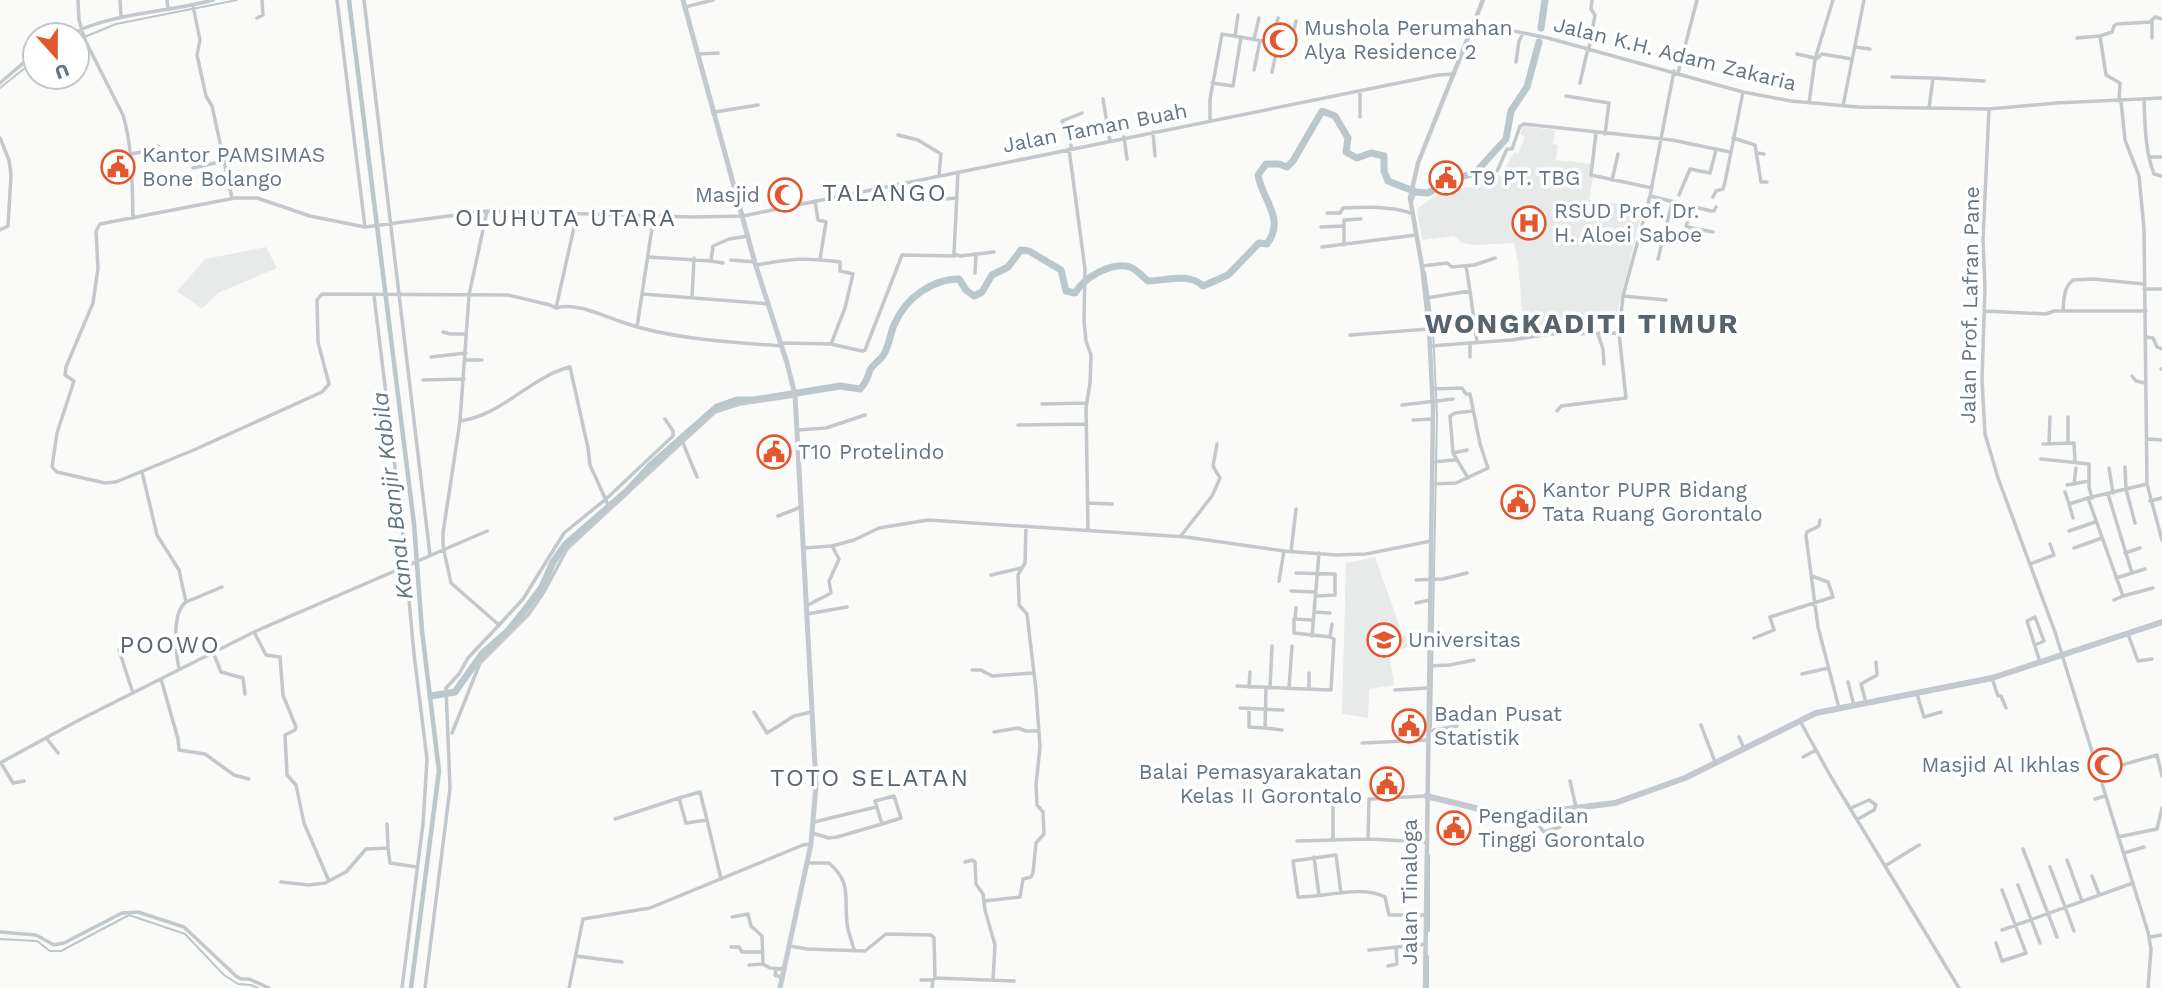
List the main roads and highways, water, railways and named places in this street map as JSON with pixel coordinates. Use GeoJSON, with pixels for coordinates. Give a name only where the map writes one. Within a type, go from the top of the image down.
{"type":"FeatureCollection","features":[{"type":"Feature","properties":{"kind":"main road"},"geometry":{"type":"LineString","coordinates":[[683,0],[795,395],[816,785],[811,844],[780,988]]}},
{"type":"Feature","properties":{"kind":"main road"},"geometry":{"type":"LineString","coordinates":[[1426,796],[1496,813],[1530,815],[1615,803],[1685,778],[1799,719],[1839,708],[1992,678],[2162,622]]}},
{"type":"Feature","properties":{"kind":"waterway"},"geometry":{"type":"LineString","coordinates":[[91,34],[116,24],[237,0]]}},
{"type":"Feature","properties":{"kind":"waterway","name":"Kanal Banjir Kabila"},"geometry":{"type":"LineString","coordinates":[[349,0],[414,524],[422,631],[439,771],[411,988]]}},
{"type":"Feature","properties":{"kind":"waterway"},"geometry":{"type":"LineString","coordinates":[[1541,28],[1545,0]]}},
{"type":"Feature","properties":{"kind":"waterway"},"geometry":{"type":"LineString","coordinates":[[431,696],[455,692],[482,654],[507,632],[542,587],[553,562],[565,545],[717,407],[737,400],[754,400],[840,386],[860,389],[871,368],[884,354],[900,314],[913,298],[939,282],[959,279],[974,296],[982,292],[992,275],[1008,267],[1021,250],[1029,251],[1061,270],[1066,291],[1075,293],[1091,277],[1115,266],[1130,267],[1148,281],[1184,278],[1203,286],[1228,275],[1259,243],[1267,244],[1272,235],[1274,217],[1258,175],[1266,164],[1287,167],[1322,111],[1335,116],[1348,138],[1346,152],[1357,158],[1371,153],[1384,156],[1384,171],[1388,181],[1416,192],[1428,193],[1450,180],[1475,173],[1506,139],[1511,111],[1527,87],[1539,42]]}},
{"type":"Feature","properties":{"kind":"waterway"},"geometry":{"type":"LineString","coordinates":[[0,88],[21,71]]}},
{"type":"Feature","properties":{"kind":"waterway"},"geometry":{"type":"LineString","coordinates":[[1412,201],[1416,192]]}},
{"type":"Feature","properties":{"kind":"waterway"},"geometry":{"type":"LineString","coordinates":[[1425,272],[1433,331],[1437,415],[1431,727]]}},
{"type":"Feature","properties":{"kind":"waterway"},"geometry":{"type":"LineString","coordinates":[[1429,855],[1429,931]]}},
{"type":"Feature","properties":{"kind":"waterway"},"geometry":{"type":"LineString","coordinates":[[0,939],[37,941],[50,951],[61,951],[129,915],[185,934],[224,975],[238,984],[258,988]]}},
{"type":"Feature","properties":{"kind":"waterway"},"geometry":{"type":"LineString","coordinates":[[1428,956],[1428,988]]}},
{"type":"Feature","properties":{"kind":"place","name":"Mushola Perumahan Alya Residence 2"},"geometry":{"type":"Point","coordinates":[1280,40]}},
{"type":"Feature","properties":{"kind":"place","name":"Kantor PAMSIMAS Bone Bolango"},"geometry":{"type":"Point","coordinates":[118,167]}},
{"type":"Feature","properties":{"kind":"place","name":"T9 PT. TBG"},"geometry":{"type":"Point","coordinates":[1446,178]}},
{"type":"Feature","properties":{"kind":"place","name":"Masjid"},"geometry":{"type":"Point","coordinates":[785,195]}},
{"type":"Feature","properties":{"kind":"place","name":"RSUD Prof. Dr. H. Aloei Saboe"},"geometry":{"type":"Point","coordinates":[1529,223]}},
{"type":"Feature","properties":{"kind":"place","name":"T10 Protelindo"},"geometry":{"type":"Point","coordinates":[774,452]}},
{"type":"Feature","properties":{"kind":"place","name":"Kantor PUPR Bidang Tata Ruang Gorontalo"},"geometry":{"type":"Point","coordinates":[1518,502]}},
{"type":"Feature","properties":{"kind":"place","name":"Universitas"},"geometry":{"type":"Point","coordinates":[1384,640]}},
{"type":"Feature","properties":{"kind":"place","name":"Badan Pusat Statistik"},"geometry":{"type":"Point","coordinates":[1409,726]}},
{"type":"Feature","properties":{"kind":"place","name":"Masjid Al Ikhlas"},"geometry":{"type":"Point","coordinates":[2105,765]}},
{"type":"Feature","properties":{"kind":"place","name":"Balai Pemasyarakatan Kelas II Gorontalo"},"geometry":{"type":"Point","coordinates":[1387,784]}},
{"type":"Feature","properties":{"kind":"place","name":"Pengadilan Tinggi Gorontalo"},"geometry":{"type":"Point","coordinates":[1454,828]}},
{"type":"Feature","properties":{"kind":"district","name":"TALANGO"},"geometry":{"type":"Point","coordinates":[885,193]}},
{"type":"Feature","properties":{"kind":"district","name":"OLUHUTA UTARA"},"geometry":{"type":"Point","coordinates":[566,218]}},
{"type":"Feature","properties":{"kind":"district","name":"WONGKADITI TIMUR"},"geometry":{"type":"Point","coordinates":[1582,323]}},
{"type":"Feature","properties":{"kind":"district","name":"POOWO"},"geometry":{"type":"Point","coordinates":[170,645]}},
{"type":"Feature","properties":{"kind":"district","name":"TOTO SELATAN"},"geometry":{"type":"Point","coordinates":[870,778]}}]}
